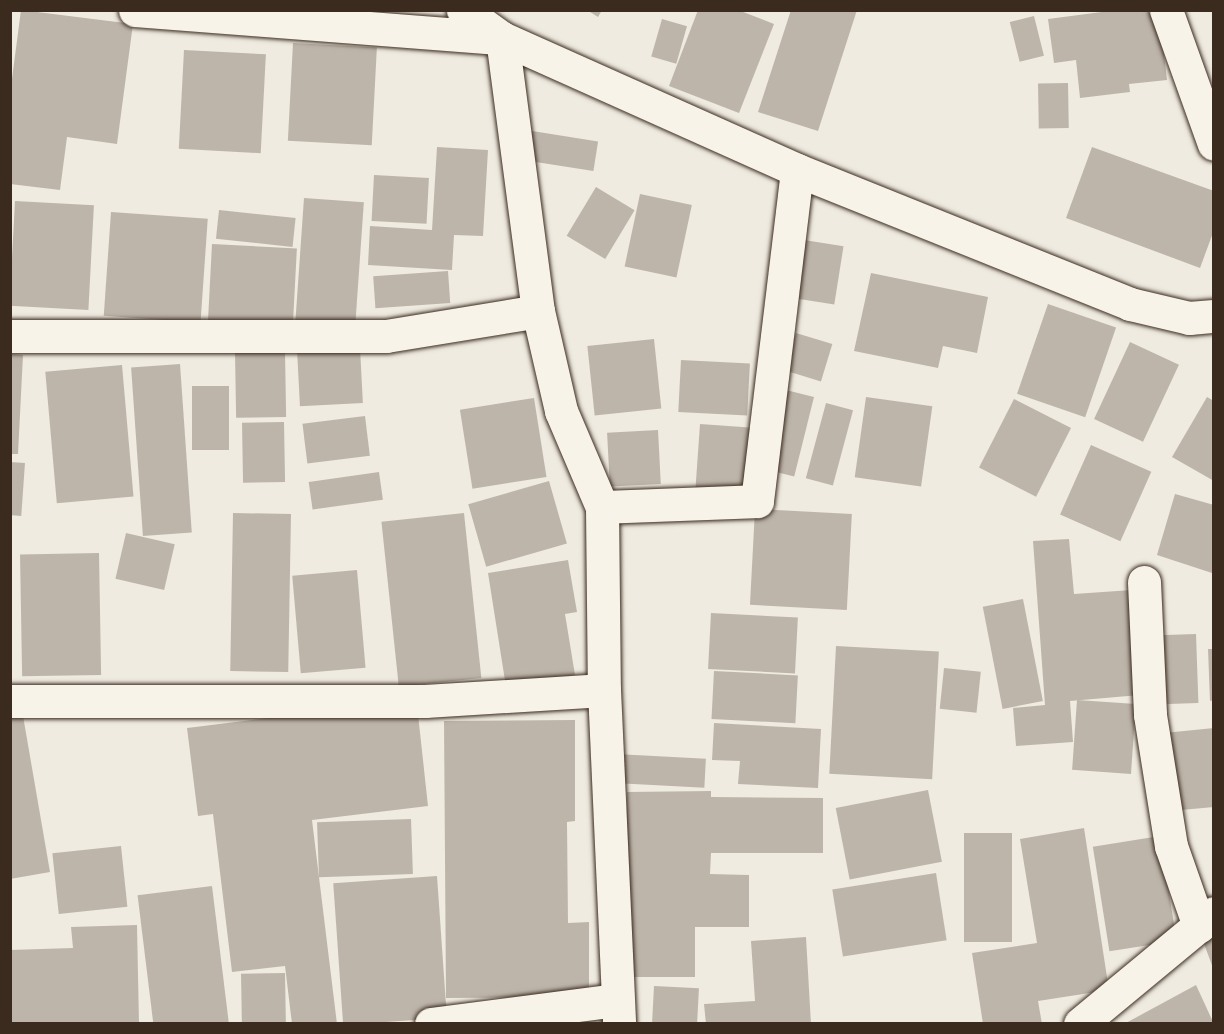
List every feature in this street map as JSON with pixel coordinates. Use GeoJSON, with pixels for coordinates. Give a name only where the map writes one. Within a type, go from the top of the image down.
{"type":"FeatureCollection","features":[{"type":"Feature","properties":{"kind":"street"},"geometry":{"type":"LineString","coordinates":[[135,10],[502,38]]}},
{"type":"Feature","properties":{"kind":"street"},"geometry":{"type":"LineString","coordinates":[[463,10],[502,38],[797,170],[1130,304],[1189,318],[1214,316]]}},
{"type":"Feature","properties":{"kind":"street"},"geometry":{"type":"LineString","coordinates":[[1166,10],[1214,144]]}},
{"type":"Feature","properties":{"kind":"street"},"geometry":{"type":"LineString","coordinates":[[431,1023],[617,1012],[604,690],[602,507],[561,411],[538,312],[502,38]]}},
{"type":"Feature","properties":{"kind":"street"},"geometry":{"type":"LineString","coordinates":[[602,507],[757,501],[797,170]]}},
{"type":"Feature","properties":{"kind":"street"},"geometry":{"type":"LineString","coordinates":[[10,336],[386,336],[538,312]]}},
{"type":"Feature","properties":{"kind":"street"},"geometry":{"type":"LineString","coordinates":[[1080,1023],[1206,920],[1171,846],[1152,726],[1144,582]]}},
{"type":"Feature","properties":{"kind":"street"},"geometry":{"type":"LineString","coordinates":[[10,701],[425,701],[604,690]]}},
{"type":"Feature","properties":{"kind":"building"},"geometry":{"type":"Polygon","coordinates":[[[21,10],[133,24],[117,144],[67,137],[60,190],[10,184],[10,94],[21,10]]]}},
{"type":"Feature","properties":{"kind":"building"},"geometry":{"type":"Polygon","coordinates":[[[587,10],[602,10],[598,17],[587,10]]]}},
{"type":"Feature","properties":{"kind":"building"},"geometry":{"type":"Polygon","coordinates":[[[698,10],[738,10],[774,24],[739,113],[669,86],[698,10]]]}},
{"type":"Feature","properties":{"kind":"building"},"geometry":{"type":"Polygon","coordinates":[[[791,10],[857,10],[818,131],[758,112],[791,10]]]}},
{"type":"Feature","properties":{"kind":"building"},"geometry":{"type":"Polygon","coordinates":[[[1117,10],[1159,10],[1167,80],[1129,84],[1130,92],[1080,98],[1076,60],[1054,63],[1048,19],[1117,10]]]}},
{"type":"Feature","properties":{"kind":"building"},"geometry":{"type":"Polygon","coordinates":[[[1034,16],[1044,56],[1020,62],[1010,22],[1034,16]]]}},
{"type":"Feature","properties":{"kind":"building"},"geometry":{"type":"Polygon","coordinates":[[[662,19],[687,26],[676,64],[651,56],[662,19]]]}},
{"type":"Feature","properties":{"kind":"building"},"geometry":{"type":"Polygon","coordinates":[[[293,43],[377,47],[372,145],[288,141],[293,43]]]}},
{"type":"Feature","properties":{"kind":"building"},"geometry":{"type":"Polygon","coordinates":[[[184,50],[266,54],[261,153],[179,149],[184,50]]]}},
{"type":"Feature","properties":{"kind":"building"},"geometry":{"type":"Polygon","coordinates":[[[1068,83],[1069,128],[1039,129],[1038,84],[1068,83]]]}},
{"type":"Feature","properties":{"kind":"building"},"geometry":{"type":"Polygon","coordinates":[[[526,130],[598,141],[593,171],[521,160],[526,130]]]}},
{"type":"Feature","properties":{"kind":"building"},"geometry":{"type":"Polygon","coordinates":[[[437,147],[488,150],[483,236],[454,235],[452,270],[368,265],[370,226],[432,230],[437,147]]]}},
{"type":"Feature","properties":{"kind":"building"},"geometry":{"type":"Polygon","coordinates":[[[1092,147],[1214,191],[1214,230],[1200,268],[1066,218],[1092,147]]]}},
{"type":"Feature","properties":{"kind":"building"},"geometry":{"type":"Polygon","coordinates":[[[374,175],[429,178],[427,224],[372,221],[374,175]]]}},
{"type":"Feature","properties":{"kind":"building"},"geometry":{"type":"Polygon","coordinates":[[[596,187],[635,210],[605,259],[567,236],[596,187]]]}},
{"type":"Feature","properties":{"kind":"building"},"geometry":{"type":"Polygon","coordinates":[[[640,194],[692,205],[676,277],[625,266],[640,194]]]}},
{"type":"Feature","properties":{"kind":"building"},"geometry":{"type":"Polygon","coordinates":[[[304,198],[364,202],[355,328],[295,324],[304,198]]]}},
{"type":"Feature","properties":{"kind":"building"},"geometry":{"type":"Polygon","coordinates":[[[15,201],[94,205],[88,310],[10,306],[15,201]]]}},
{"type":"Feature","properties":{"kind":"building"},"geometry":{"type":"Polygon","coordinates":[[[219,210],[296,218],[293,247],[216,239],[219,210]]]}},
{"type":"Feature","properties":{"kind":"building"},"geometry":{"type":"Polygon","coordinates":[[[111,212],[208,219],[201,323],[104,316],[111,212]]]}},
{"type":"Feature","properties":{"kind":"building"},"geometry":{"type":"Polygon","coordinates":[[[804,240],[844,246],[834,305],[795,298],[804,240]]]}},
{"type":"Feature","properties":{"kind":"building"},"geometry":{"type":"Polygon","coordinates":[[[212,244],[297,248],[293,324],[208,320],[212,244]]]}},
{"type":"Feature","properties":{"kind":"building"},"geometry":{"type":"Polygon","coordinates":[[[448,271],[450,303],[375,308],[373,276],[448,271]]]}},
{"type":"Feature","properties":{"kind":"building"},"geometry":{"type":"Polygon","coordinates":[[[871,273],[988,297],[977,353],[943,346],[938,368],[854,351],[871,273]]]}},
{"type":"Feature","properties":{"kind":"building"},"geometry":{"type":"Polygon","coordinates":[[[1048,304],[1116,327],[1085,417],[1017,394],[1048,304]]]}},
{"type":"Feature","properties":{"kind":"building"},"geometry":{"type":"Polygon","coordinates":[[[796,333],[832,344],[821,381],[785,370],[796,333]]]}},
{"type":"Feature","properties":{"kind":"building"},"geometry":{"type":"Polygon","coordinates":[[[654,339],[661,409],[595,416],[587,346],[654,339]]]}},
{"type":"Feature","properties":{"kind":"building"},"geometry":{"type":"Polygon","coordinates":[[[1130,342],[1179,365],[1143,442],[1094,419],[1130,342]]]}},
{"type":"Feature","properties":{"kind":"building"},"geometry":{"type":"Polygon","coordinates":[[[360,348],[363,403],[300,406],[297,351],[360,348]]]}},
{"type":"Feature","properties":{"kind":"building"},"geometry":{"type":"Polygon","coordinates":[[[285,352],[286,417],[236,418],[235,353],[285,352]]]}},
{"type":"Feature","properties":{"kind":"building"},"geometry":{"type":"Polygon","coordinates":[[[10,354],[23,355],[18,454],[10,454],[10,354]]]}},
{"type":"Feature","properties":{"kind":"building"},"geometry":{"type":"Polygon","coordinates":[[[681,360],[750,364],[747,416],[678,412],[681,360]]]}},
{"type":"Feature","properties":{"kind":"building"},"geometry":{"type":"Polygon","coordinates":[[[180,364],[192,533],[143,536],[131,367],[180,364]]]}},
{"type":"Feature","properties":{"kind":"building"},"geometry":{"type":"Polygon","coordinates":[[[122,365],[134,496],[57,503],[45,372],[122,365]]]}},
{"type":"Feature","properties":{"kind":"building"},"geometry":{"type":"Polygon","coordinates":[[[192,386],[229,386],[229,450],[192,450],[192,386]]]}},
{"type":"Feature","properties":{"kind":"building"},"geometry":{"type":"Polygon","coordinates":[[[782,389],[814,397],[794,477],[762,469],[782,389]]]}},
{"type":"Feature","properties":{"kind":"building"},"geometry":{"type":"Polygon","coordinates":[[[866,397],[932,406],[921,487],[855,477],[866,397]]]}},
{"type":"Feature","properties":{"kind":"building"},"geometry":{"type":"Polygon","coordinates":[[[1207,397],[1214,401],[1214,481],[1172,457],[1207,397]]]}},
{"type":"Feature","properties":{"kind":"building"},"geometry":{"type":"Polygon","coordinates":[[[534,398],[547,477],[472,489],[460,410],[534,398]]]}},
{"type":"Feature","properties":{"kind":"building"},"geometry":{"type":"Polygon","coordinates":[[[1014,399],[1071,428],[1036,497],[979,468],[1014,399]]]}},
{"type":"Feature","properties":{"kind":"building"},"geometry":{"type":"Polygon","coordinates":[[[826,403],[853,410],[833,486],[806,478],[826,403]]]}},
{"type":"Feature","properties":{"kind":"building"},"geometry":{"type":"Polygon","coordinates":[[[365,416],[370,456],[307,463],[302,424],[365,416]]]}},
{"type":"Feature","properties":{"kind":"building"},"geometry":{"type":"Polygon","coordinates":[[[284,422],[285,482],[243,483],[242,423],[284,422]]]}},
{"type":"Feature","properties":{"kind":"building"},"geometry":{"type":"Polygon","coordinates":[[[700,424],[753,428],[748,494],[695,490],[700,424]]]}},
{"type":"Feature","properties":{"kind":"building"},"geometry":{"type":"Polygon","coordinates":[[[658,430],[661,484],[610,487],[607,433],[658,430]]]}},
{"type":"Feature","properties":{"kind":"building"},"geometry":{"type":"Polygon","coordinates":[[[1091,445],[1151,472],[1120,541],[1060,514],[1091,445]]]}},
{"type":"Feature","properties":{"kind":"building"},"geometry":{"type":"Polygon","coordinates":[[[10,462],[25,463],[21,516],[10,515],[10,462]]]}},
{"type":"Feature","properties":{"kind":"building"},"geometry":{"type":"Polygon","coordinates":[[[379,472],[383,500],[313,510],[309,482],[379,472]]]}},
{"type":"Feature","properties":{"kind":"building"},"geometry":{"type":"Polygon","coordinates":[[[549,481],[567,543],[486,567],[468,504],[549,481]]]}},
{"type":"Feature","properties":{"kind":"building"},"geometry":{"type":"Polygon","coordinates":[[[1175,494],[1214,505],[1212,573],[1157,555],[1175,494]]]}},
{"type":"Feature","properties":{"kind":"building"},"geometry":{"type":"Polygon","coordinates":[[[755,509],[852,514],[847,610],[750,605],[755,509]]]}},
{"type":"Feature","properties":{"kind":"building"},"geometry":{"type":"Polygon","coordinates":[[[233,513],[291,514],[288,672],[230,671],[233,513]]]}},
{"type":"Feature","properties":{"kind":"building"},"geometry":{"type":"Polygon","coordinates":[[[464,513],[481,678],[399,687],[381,522],[464,513]]]}},
{"type":"Feature","properties":{"kind":"building"},"geometry":{"type":"Polygon","coordinates":[[[126,533],[175,544],[164,590],[115,579],[126,533]]]}},
{"type":"Feature","properties":{"kind":"building"},"geometry":{"type":"Polygon","coordinates":[[[1069,539],[1074,594],[1132,590],[1140,695],[1070,701],[1073,742],[1016,746],[1013,708],[1045,705],[1033,541],[1069,539]]]}},
{"type":"Feature","properties":{"kind":"building"},"geometry":{"type":"Polygon","coordinates":[[[99,553],[101,675],[22,676],[20,554],[99,553]]]}},
{"type":"Feature","properties":{"kind":"building"},"geometry":{"type":"Polygon","coordinates":[[[568,560],[577,612],[565,614],[575,675],[506,687],[488,573],[568,560]]]}},
{"type":"Feature","properties":{"kind":"building"},"geometry":{"type":"Polygon","coordinates":[[[357,570],[366,668],[301,673],[292,576],[357,570]]]}},
{"type":"Feature","properties":{"kind":"building"},"geometry":{"type":"Polygon","coordinates":[[[1023,599],[1043,701],[1003,709],[983,607],[1023,599]]]}},
{"type":"Feature","properties":{"kind":"building"},"geometry":{"type":"Polygon","coordinates":[[[711,613],[798,618],[795,673],[708,669],[711,613]]]}},
{"type":"Feature","properties":{"kind":"building"},"geometry":{"type":"Polygon","coordinates":[[[1196,634],[1198,703],[1160,704],[1158,635],[1196,634]]]}},
{"type":"Feature","properties":{"kind":"building"},"geometry":{"type":"Polygon","coordinates":[[[836,646],[939,651],[932,779],[829,774],[836,646]]]}},
{"type":"Feature","properties":{"kind":"building"},"geometry":{"type":"Polygon","coordinates":[[[1208,649],[1214,649],[1214,700],[1210,701],[1208,649]]]}},
{"type":"Feature","properties":{"kind":"building"},"geometry":{"type":"Polygon","coordinates":[[[944,668],[981,672],[977,713],[940,709],[944,668]]]}},
{"type":"Feature","properties":{"kind":"building"},"geometry":{"type":"Polygon","coordinates":[[[714,671],[798,675],[795,723],[711,719],[714,671]]]}},
{"type":"Feature","properties":{"kind":"building"},"geometry":{"type":"Polygon","coordinates":[[[1077,700],[1136,704],[1131,774],[1072,770],[1077,700]]]}},
{"type":"Feature","properties":{"kind":"building"},"geometry":{"type":"Polygon","coordinates":[[[417,705],[428,806],[312,820],[337,1024],[292,1024],[285,966],[232,972],[213,814],[198,816],[187,728],[308,713],[308,718],[417,705]]]}},
{"type":"Feature","properties":{"kind":"building"},"geometry":{"type":"Polygon","coordinates":[[[22,710],[50,872],[10,879],[10,712],[22,710]]]}},
{"type":"Feature","properties":{"kind":"building"},"geometry":{"type":"Polygon","coordinates":[[[575,720],[575,821],[567,822],[568,923],[589,922],[589,997],[446,998],[444,721],[575,720]]]}},
{"type":"Feature","properties":{"kind":"building"},"geometry":{"type":"Polygon","coordinates":[[[714,723],[821,729],[818,788],[738,784],[740,761],[712,760],[714,723]]]}},
{"type":"Feature","properties":{"kind":"building"},"geometry":{"type":"Polygon","coordinates":[[[1214,728],[1214,807],[1170,811],[1164,733],[1214,728]]]}},
{"type":"Feature","properties":{"kind":"building"},"geometry":{"type":"Polygon","coordinates":[[[616,754],[706,759],[704,788],[614,783],[616,754]]]}},
{"type":"Feature","properties":{"kind":"building"},"geometry":{"type":"Polygon","coordinates":[[[928,790],[942,862],[850,880],[836,808],[928,790]]]}},
{"type":"Feature","properties":{"kind":"building"},"geometry":{"type":"Polygon","coordinates":[[[711,791],[711,797],[823,798],[823,853],[711,853],[710,874],[749,875],[749,927],[695,927],[695,977],[626,977],[627,792],[711,791]]]}},
{"type":"Feature","properties":{"kind":"building"},"geometry":{"type":"Polygon","coordinates":[[[411,819],[413,874],[319,877],[317,822],[411,819]]]}},
{"type":"Feature","properties":{"kind":"building"},"geometry":{"type":"Polygon","coordinates":[[[1084,828],[1109,990],[1038,1001],[1042,1024],[983,1024],[972,953],[1037,943],[1020,839],[1084,828]]]}},
{"type":"Feature","properties":{"kind":"building"},"geometry":{"type":"Polygon","coordinates":[[[964,833],[1012,833],[1012,942],[964,942],[964,833]]]}},
{"type":"Feature","properties":{"kind":"building"},"geometry":{"type":"Polygon","coordinates":[[[1160,836],[1177,941],[1109,951],[1093,847],[1160,836]]]}},
{"type":"Feature","properties":{"kind":"building"},"geometry":{"type":"Polygon","coordinates":[[[121,846],[127,907],[59,914],[52,853],[121,846]]]}},
{"type":"Feature","properties":{"kind":"building"},"geometry":{"type":"Polygon","coordinates":[[[936,873],[947,940],[843,957],[832,889],[936,873]]]}},
{"type":"Feature","properties":{"kind":"building"},"geometry":{"type":"Polygon","coordinates":[[[437,876],[447,1018],[343,1024],[333,883],[437,876]]]}},
{"type":"Feature","properties":{"kind":"building"},"geometry":{"type":"Polygon","coordinates":[[[212,886],[229,1024],[153,1024],[138,895],[212,886]]]}},
{"type":"Feature","properties":{"kind":"building"},"geometry":{"type":"Polygon","coordinates":[[[137,925],[139,1024],[10,1024],[10,950],[73,948],[71,927],[137,925]]]}},
{"type":"Feature","properties":{"kind":"building"},"geometry":{"type":"Polygon","coordinates":[[[1214,936],[1214,968],[1213,968],[1203,941],[1214,936]]]}},
{"type":"Feature","properties":{"kind":"building"},"geometry":{"type":"Polygon","coordinates":[[[806,937],[811,1024],[706,1024],[704,1004],[755,1001],[751,941],[806,937]]]}},
{"type":"Feature","properties":{"kind":"building"},"geometry":{"type":"Polygon","coordinates":[[[285,973],[286,1024],[242,1024],[241,974],[285,973]]]}},
{"type":"Feature","properties":{"kind":"building"},"geometry":{"type":"Polygon","coordinates":[[[1196,985],[1214,1024],[1124,1024],[1196,985]]]}},
{"type":"Feature","properties":{"kind":"building"},"geometry":{"type":"Polygon","coordinates":[[[654,986],[699,988],[697,1024],[652,1024],[654,986]]]}}]}
